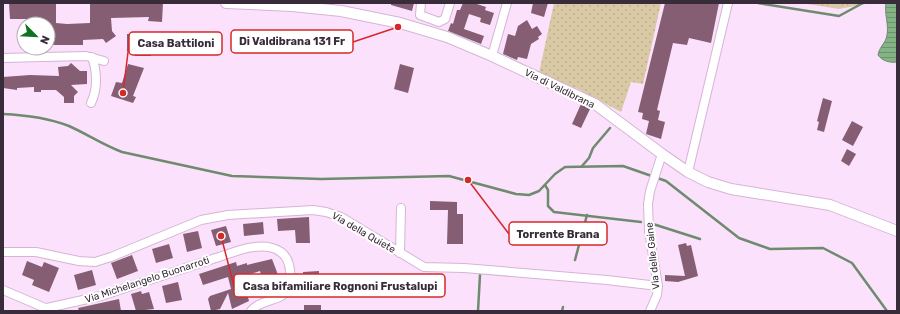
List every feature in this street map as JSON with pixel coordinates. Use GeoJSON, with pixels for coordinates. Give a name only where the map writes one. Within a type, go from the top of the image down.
{"type":"FeatureCollection","features":[{"type":"Feature","properties":{"kind":"street","name":"Via di Valdibrana"},"geometry":{"type":"LineString","coordinates":[[226,3],[273,4],[341,10],[425,30],[492,56],[595,104],[688,172],[708,182],[724,188],[830,205],[897,231]]}},
{"type":"Feature","properties":{"kind":"street"},"geometry":{"type":"LineString","coordinates":[[421,3],[419,11],[420,15],[439,22],[445,18],[450,3]]}},
{"type":"Feature","properties":{"kind":"street"},"geometry":{"type":"LineString","coordinates":[[492,56],[507,3]]}},
{"type":"Feature","properties":{"kind":"street"},"geometry":{"type":"LineString","coordinates":[[688,172],[728,3]]}},
{"type":"Feature","properties":{"kind":"street"},"geometry":{"type":"LineString","coordinates":[[91,103],[94,94],[96,75],[92,57]]}},
{"type":"Feature","properties":{"kind":"street"},"geometry":{"type":"LineString","coordinates":[[3,58],[92,57],[104,61]]}},
{"type":"Feature","properties":{"kind":"street","name":"Via delle Gaine"},"geometry":{"type":"LineString","coordinates":[[650,311],[656,298],[658,286],[648,220],[648,199],[662,154]]}},
{"type":"Feature","properties":{"kind":"street"},"geometry":{"type":"LineString","coordinates":[[400,253],[401,208]]}},
{"type":"Feature","properties":{"kind":"street","name":"Via della Quiete"},"geometry":{"type":"LineString","coordinates":[[3,252],[36,252],[79,261],[95,262],[201,220],[228,215],[313,210],[326,212],[341,217],[424,267],[464,268],[607,280],[658,286]]}},
{"type":"Feature","properties":{"kind":"street","name":"Via Michelangelo Buonarroti"},"geometry":{"type":"LineString","coordinates":[[3,290],[50,310],[101,296],[240,250],[260,246],[274,248],[284,254],[288,261],[290,277],[288,287],[282,295],[262,302],[251,311]]}},
{"type":"Feature","properties":{"kind":"green space"},"geometry":{"type":"Polygon","coordinates":[[[554,3],[661,3],[643,84],[631,82],[621,112],[578,89],[539,73],[554,3]]]}},
{"type":"Feature","properties":{"kind":"green space"},"geometry":{"type":"Polygon","coordinates":[[[801,3],[871,3],[839,9],[801,3]]]}},
{"type":"Feature","properties":{"kind":"shaded area"},"geometry":{"type":"Polygon","coordinates":[[[886,3],[897,3],[897,62],[886,61],[878,55],[887,35],[886,3]]]}},
{"type":"Feature","properties":{"kind":"building"},"geometry":{"type":"Polygon","coordinates":[[[9,3],[56,3],[56,16],[16,16],[16,19],[10,19],[9,3]]]}},
{"type":"Feature","properties":{"kind":"building"},"geometry":{"type":"Polygon","coordinates":[[[90,3],[163,3],[162,22],[148,21],[149,17],[111,18],[112,31],[116,36],[106,43],[103,39],[83,40],[83,45],[56,45],[56,23],[90,23],[90,3]]]}},
{"type":"Feature","properties":{"kind":"building"},"geometry":{"type":"Polygon","coordinates":[[[391,3],[414,3],[412,11],[391,5],[391,3]]]}},
{"type":"Feature","properties":{"kind":"building"},"geometry":{"type":"Polygon","coordinates":[[[463,3],[474,3],[486,7],[485,10],[494,13],[490,25],[480,22],[481,18],[469,14],[464,29],[484,36],[481,44],[448,31],[451,23],[453,24],[457,10],[460,10],[463,3]]]}},
{"type":"Feature","properties":{"kind":"building"},"geometry":{"type":"Polygon","coordinates":[[[533,3],[548,3],[544,17],[531,13],[533,3]]]}},
{"type":"Feature","properties":{"kind":"building"},"geometry":{"type":"Polygon","coordinates":[[[665,3],[719,3],[711,43],[689,38],[687,45],[673,43],[657,110],[660,111],[658,120],[665,122],[661,139],[646,134],[649,121],[642,119],[643,113],[638,112],[665,3]]]}},
{"type":"Feature","properties":{"kind":"building"},"geometry":{"type":"Polygon","coordinates":[[[527,20],[532,29],[537,26],[542,34],[538,37],[539,39],[531,44],[527,59],[518,57],[517,60],[503,54],[508,34],[515,36],[518,26],[527,20]]]}},
{"type":"Feature","properties":{"kind":"building"},"geometry":{"type":"Polygon","coordinates":[[[127,34],[140,34],[140,42],[151,42],[151,56],[135,56],[135,51],[127,51],[127,34]]]}},
{"type":"Feature","properties":{"kind":"building"},"geometry":{"type":"Polygon","coordinates":[[[71,63],[80,71],[87,71],[87,84],[71,85],[78,92],[74,96],[74,103],[64,103],[64,97],[56,90],[41,90],[41,92],[34,92],[34,87],[17,88],[17,90],[3,88],[3,77],[30,75],[59,76],[58,67],[68,66],[71,63]]]}},
{"type":"Feature","properties":{"kind":"building"},"geometry":{"type":"Polygon","coordinates":[[[128,64],[144,68],[133,96],[136,97],[133,103],[111,96],[116,82],[122,83],[128,64]]]}},
{"type":"Feature","properties":{"kind":"building"},"geometry":{"type":"Polygon","coordinates":[[[400,64],[414,68],[408,93],[394,89],[400,64]]]}},
{"type":"Feature","properties":{"kind":"building"},"geometry":{"type":"Polygon","coordinates":[[[823,98],[832,101],[824,132],[817,130],[819,122],[817,121],[823,98]]]}},
{"type":"Feature","properties":{"kind":"building"},"geometry":{"type":"Polygon","coordinates":[[[581,104],[590,109],[581,128],[572,124],[581,104]]]}},
{"type":"Feature","properties":{"kind":"building"},"geometry":{"type":"Polygon","coordinates":[[[852,121],[863,127],[853,146],[842,140],[852,121]]]}},
{"type":"Feature","properties":{"kind":"building"},"geometry":{"type":"Polygon","coordinates":[[[847,149],[856,154],[849,166],[841,161],[847,149]]]}},
{"type":"Feature","properties":{"kind":"building"},"geometry":{"type":"Polygon","coordinates":[[[430,201],[457,202],[457,214],[463,214],[463,244],[447,244],[448,210],[430,210],[430,201]]]}},
{"type":"Feature","properties":{"kind":"building"},"geometry":{"type":"Polygon","coordinates":[[[309,217],[310,243],[296,243],[295,230],[278,231],[277,219],[309,217]]]}},
{"type":"Feature","properties":{"kind":"building"},"geometry":{"type":"Polygon","coordinates":[[[263,222],[264,234],[244,236],[243,224],[263,222]]]}},
{"type":"Feature","properties":{"kind":"building"},"geometry":{"type":"Polygon","coordinates":[[[226,226],[231,242],[216,246],[211,230],[226,226]]]}},
{"type":"Feature","properties":{"kind":"building"},"geometry":{"type":"Polygon","coordinates":[[[198,231],[202,248],[187,252],[183,234],[198,231]]]}},
{"type":"Feature","properties":{"kind":"building"},"geometry":{"type":"Polygon","coordinates":[[[686,243],[687,246],[691,245],[698,276],[678,282],[665,281],[665,275],[685,276],[678,245],[686,243]]]}},
{"type":"Feature","properties":{"kind":"building"},"geometry":{"type":"Polygon","coordinates":[[[169,244],[173,258],[156,263],[152,249],[169,244]]]}},
{"type":"Feature","properties":{"kind":"building"},"geometry":{"type":"Polygon","coordinates":[[[132,255],[138,271],[117,279],[111,263],[132,255]]]}},
{"type":"Feature","properties":{"kind":"building"},"geometry":{"type":"Polygon","coordinates":[[[272,259],[280,280],[266,284],[264,275],[261,275],[260,271],[245,276],[247,281],[244,282],[249,301],[232,309],[228,293],[220,309],[211,311],[208,299],[210,296],[231,289],[228,277],[203,285],[199,274],[236,262],[237,266],[272,259]]]}},
{"type":"Feature","properties":{"kind":"building"},"geometry":{"type":"Polygon","coordinates":[[[27,261],[42,267],[44,262],[59,268],[49,292],[32,285],[34,280],[22,275],[27,261]]]}},
{"type":"Feature","properties":{"kind":"building"},"geometry":{"type":"Polygon","coordinates":[[[92,270],[96,285],[78,290],[74,275],[92,270]]]}},
{"type":"Feature","properties":{"kind":"building"},"geometry":{"type":"Polygon","coordinates":[[[319,271],[319,288],[303,288],[303,272],[319,271]]]}},
{"type":"Feature","properties":{"kind":"building"},"geometry":{"type":"Polygon","coordinates":[[[178,282],[182,300],[166,303],[162,286],[178,282]]]}},
{"type":"Feature","properties":{"kind":"building"},"geometry":{"type":"Polygon","coordinates":[[[141,291],[142,294],[149,292],[154,309],[136,311],[131,294],[141,291]]]}},
{"type":"Feature","properties":{"kind":"building"},"geometry":{"type":"Polygon","coordinates":[[[119,299],[121,311],[79,311],[78,308],[119,299]]]}},
{"type":"Feature","properties":{"kind":"building"},"geometry":{"type":"Polygon","coordinates":[[[304,305],[321,305],[321,311],[304,311],[304,305]]]}},
{"type":"Feature","properties":{"kind":"waterway"},"geometry":{"type":"LineString","coordinates":[[758,3],[839,16],[863,3]]}},
{"type":"Feature","properties":{"kind":"waterway"},"geometry":{"type":"LineString","coordinates":[[3,114],[28,116],[53,121],[69,126],[122,152],[232,176],[321,179],[449,176],[516,194],[529,195],[539,191],[555,174],[565,167],[623,166],[666,181],[739,238],[770,249],[823,248],[852,263],[887,311]]}},
{"type":"Feature","properties":{"kind":"waterway"},"geometry":{"type":"LineString","coordinates":[[582,166],[589,158],[593,148],[610,128]]}},
{"type":"Feature","properties":{"kind":"waterway"},"geometry":{"type":"LineString","coordinates":[[545,185],[548,190],[548,206],[554,212],[641,222]]}},
{"type":"Feature","properties":{"kind":"waterway"},"geometry":{"type":"LineString","coordinates":[[575,260],[587,215]]}},
{"type":"Feature","properties":{"kind":"waterway"},"geometry":{"type":"LineString","coordinates":[[653,224],[700,239]]}},
{"type":"Feature","properties":{"kind":"waterway"},"geometry":{"type":"LineString","coordinates":[[478,311],[480,275]]}},
{"type":"Feature","properties":{"kind":"waterway"},"geometry":{"type":"LineString","coordinates":[[562,311],[563,307]]}},
{"type":"Feature","properties":{"kind":"place","name":"Di Valdibrana 131 Fr"},"geometry":{"type":"Point","coordinates":[398,27]}},
{"type":"Feature","properties":{"kind":"place","name":"Casa Battiloni"},"geometry":{"type":"Point","coordinates":[123,93]}},
{"type":"Feature","properties":{"kind":"place","name":"Torrente Brana"},"geometry":{"type":"Point","coordinates":[468,180]}},
{"type":"Feature","properties":{"kind":"place","name":"Casa bifamiliare Rognoni Frustalupi"},"geometry":{"type":"Point","coordinates":[221,236]}}]}
